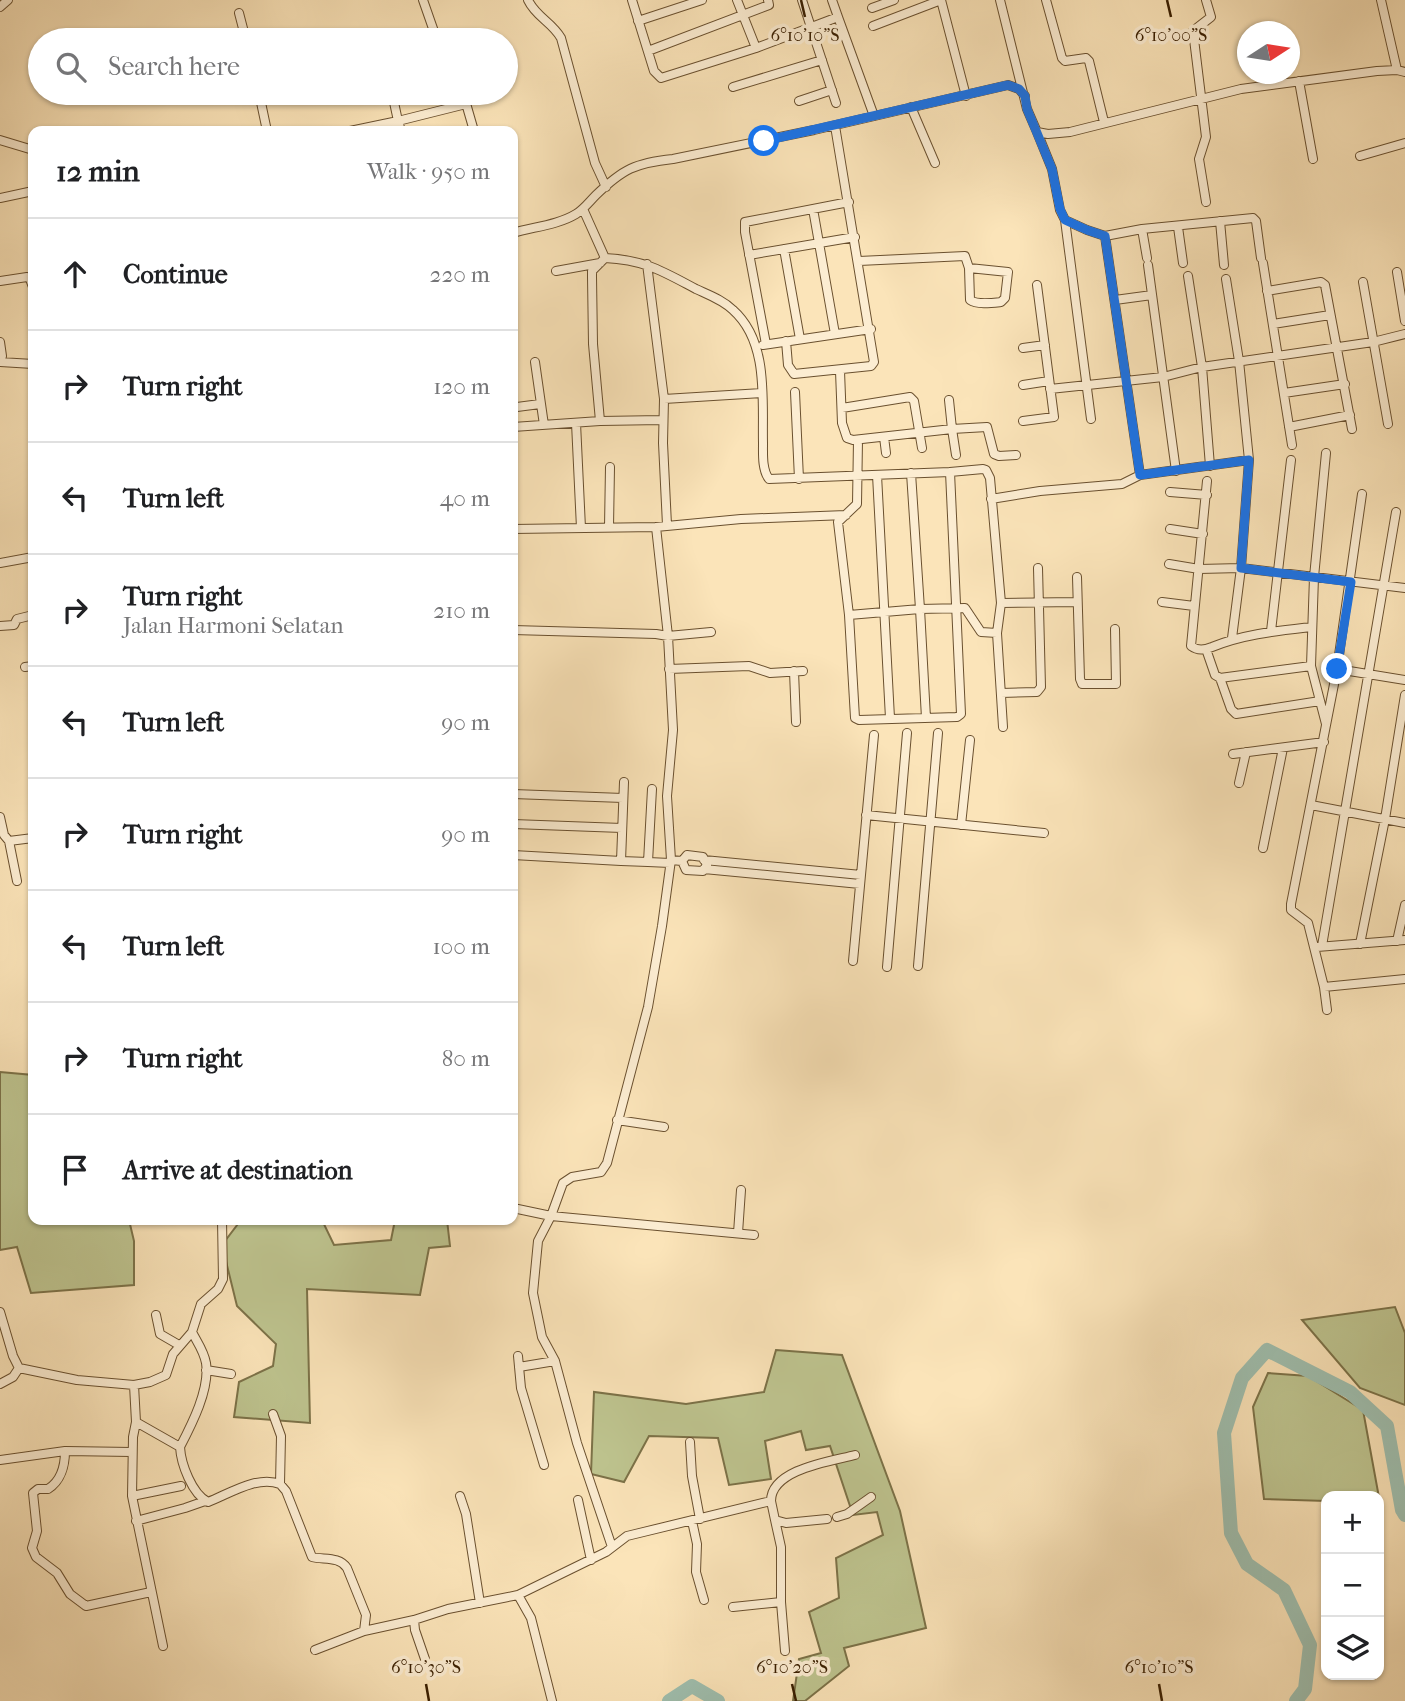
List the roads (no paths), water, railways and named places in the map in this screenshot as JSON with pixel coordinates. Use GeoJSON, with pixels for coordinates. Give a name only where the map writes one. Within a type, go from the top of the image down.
{"type":"FeatureCollection","features":[{"type":"Feature","properties":{"kind":"street"},"geometry":{"type":"LineString","coordinates":[[0,7],[8,0]]}},
{"type":"Feature","properties":{"kind":"street"},"geometry":{"type":"LineString","coordinates":[[423,0],[433,28]]}},
{"type":"Feature","properties":{"kind":"street"},"geometry":{"type":"LineString","coordinates":[[528,0],[534,13],[556,30],[561,38],[595,163],[606,187]]}},
{"type":"Feature","properties":{"kind":"street"},"geometry":{"type":"LineString","coordinates":[[632,0],[654,71],[660,78],[756,48],[838,17]]}},
{"type":"Feature","properties":{"kind":"street"},"geometry":{"type":"LineString","coordinates":[[638,21],[702,0]]}},
{"type":"Feature","properties":{"kind":"street"},"geometry":{"type":"LineString","coordinates":[[737,0],[756,48]]}},
{"type":"Feature","properties":{"kind":"street"},"geometry":{"type":"LineString","coordinates":[[648,51],[744,16],[769,5],[768,0]]}},
{"type":"Feature","properties":{"kind":"street"},"geometry":{"type":"LineString","coordinates":[[802,0],[836,103]]}},
{"type":"Feature","properties":{"kind":"street"},"geometry":{"type":"LineString","coordinates":[[832,0],[874,116]]}},
{"type":"Feature","properties":{"kind":"street"},"geometry":{"type":"LineString","coordinates":[[872,8],[894,0]]}},
{"type":"Feature","properties":{"kind":"street"},"geometry":{"type":"LineString","coordinates":[[873,26],[941,0],[966,96]]}},
{"type":"Feature","properties":{"kind":"street"},"geometry":{"type":"LineString","coordinates":[[1000,0],[1025,96],[1052,169],[1060,209],[1065,220],[1091,419]]}},
{"type":"Feature","properties":{"kind":"street"},"geometry":{"type":"LineString","coordinates":[[1046,0],[1062,58],[1065,61],[1086,58],[1089,61],[1104,122]]}},
{"type":"Feature","properties":{"kind":"street"},"geometry":{"type":"LineString","coordinates":[[1206,0],[1211,17],[1193,31],[1206,137],[1199,159],[1206,202]]}},
{"type":"Feature","properties":{"kind":"street"},"geometry":{"type":"LineString","coordinates":[[1300,81],[1401,71],[1381,0]]}},
{"type":"Feature","properties":{"kind":"street"},"geometry":{"type":"LineString","coordinates":[[239,13],[243,28]]}},
{"type":"Feature","properties":{"kind":"street"},"geometry":{"type":"LineString","coordinates":[[733,87],[822,60]]}},
{"type":"Feature","properties":{"kind":"street"},"geometry":{"type":"LineString","coordinates":[[1037,132],[1070,132],[1202,97],[1281,84]]}},
{"type":"Feature","properties":{"kind":"street"},"geometry":{"type":"LineString","coordinates":[[1300,84],[1313,159]]}},
{"type":"Feature","properties":{"kind":"street"},"geometry":{"type":"LineString","coordinates":[[518,232],[560,220],[583,209],[613,178],[625,170],[650,162],[835,126],[1008,85],[1019,89],[1025,96]]}},
{"type":"Feature","properties":{"kind":"street"},"geometry":{"type":"LineString","coordinates":[[799,101],[832,90]]}},
{"type":"Feature","properties":{"kind":"street"},"geometry":{"type":"LineString","coordinates":[[262,105],[267,126]]}},
{"type":"Feature","properties":{"kind":"street"},"geometry":{"type":"LineString","coordinates":[[395,105],[400,126]]}},
{"type":"Feature","properties":{"kind":"street"},"geometry":{"type":"LineString","coordinates":[[374,126],[462,105]]}},
{"type":"Feature","properties":{"kind":"street"},"geometry":{"type":"LineString","coordinates":[[466,105],[473,126]]}},
{"type":"Feature","properties":{"kind":"street"},"geometry":{"type":"LineString","coordinates":[[911,107],[935,163]]}},
{"type":"Feature","properties":{"kind":"street"},"geometry":{"type":"LineString","coordinates":[[786,341],[788,365],[794,374],[840,371],[874,364],[871,329],[835,126]]}},
{"type":"Feature","properties":{"kind":"street"},"geometry":{"type":"LineString","coordinates":[[0,140],[28,148]]}},
{"type":"Feature","properties":{"kind":"street"},"geometry":{"type":"LineString","coordinates":[[1360,156],[1405,143]]}},
{"type":"Feature","properties":{"kind":"street"},"geometry":{"type":"LineString","coordinates":[[0,198],[28,192]]}},
{"type":"Feature","properties":{"kind":"street"},"geometry":{"type":"LineString","coordinates":[[849,202],[746,222],[745,232],[761,346],[765,473],[769,479],[774,480],[986,470],[990,478],[1001,603],[997,633],[1003,727]]}},
{"type":"Feature","properties":{"kind":"street"},"geometry":{"type":"LineString","coordinates":[[583,209],[603,261]]}},
{"type":"Feature","properties":{"kind":"street"},"geometry":{"type":"LineString","coordinates":[[813,209],[835,334]]}},
{"type":"Feature","properties":{"kind":"street"},"geometry":{"type":"LineString","coordinates":[[1065,220],[1105,236],[1142,229],[1253,218],[1256,221],[1292,445]]}},
{"type":"Feature","properties":{"kind":"street"},"geometry":{"type":"LineString","coordinates":[[1220,220],[1224,265]]}},
{"type":"Feature","properties":{"kind":"street"},"geometry":{"type":"LineString","coordinates":[[1178,227],[1183,262]]}},
{"type":"Feature","properties":{"kind":"street"},"geometry":{"type":"LineString","coordinates":[[1142,229],[1176,471]]}},
{"type":"Feature","properties":{"kind":"street"},"geometry":{"type":"LineString","coordinates":[[1105,236],[1140,475]]}},
{"type":"Feature","properties":{"kind":"street"},"geometry":{"type":"LineString","coordinates":[[749,255],[855,237]]}},
{"type":"Feature","properties":{"kind":"street"},"geometry":{"type":"LineString","coordinates":[[784,249],[800,339]]}},
{"type":"Feature","properties":{"kind":"street"},"geometry":{"type":"LineString","coordinates":[[859,261],[963,256],[967,258],[969,268],[968,296],[972,302],[1001,302],[1005,298],[1008,272],[969,268]]}},
{"type":"Feature","properties":{"kind":"street"},"geometry":{"type":"LineString","coordinates":[[600,421],[593,344],[592,271],[603,261]]}},
{"type":"Feature","properties":{"kind":"street"},"geometry":{"type":"LineString","coordinates":[[556,271],[603,261],[647,264],[715,297],[733,310],[761,346]]}},
{"type":"Feature","properties":{"kind":"street"},"geometry":{"type":"LineString","coordinates":[[647,264],[664,399],[662,420],[667,526]]}},
{"type":"Feature","properties":{"kind":"street"},"geometry":{"type":"LineString","coordinates":[[1397,272],[1405,321]]}},
{"type":"Feature","properties":{"kind":"street"},"geometry":{"type":"LineString","coordinates":[[1188,276],[1202,367],[1210,466]]}},
{"type":"Feature","properties":{"kind":"street"},"geometry":{"type":"LineString","coordinates":[[0,281],[28,278]]}},
{"type":"Feature","properties":{"kind":"street"},"geometry":{"type":"LineString","coordinates":[[1226,279],[1239,361],[1249,460],[1241,568],[1232,638]]}},
{"type":"Feature","properties":{"kind":"street"},"geometry":{"type":"LineString","coordinates":[[1267,291],[1321,282],[1326,287],[1352,429]]}},
{"type":"Feature","properties":{"kind":"street"},"geometry":{"type":"LineString","coordinates":[[1363,282],[1388,424]]}},
{"type":"Feature","properties":{"kind":"street"},"geometry":{"type":"LineString","coordinates":[[1023,421],[1054,416],[1037,285]]}},
{"type":"Feature","properties":{"kind":"street"},"geometry":{"type":"LineString","coordinates":[[1115,300],[1152,295]]}},
{"type":"Feature","properties":{"kind":"street"},"geometry":{"type":"LineString","coordinates":[[1273,324],[1330,315]]}},
{"type":"Feature","properties":{"kind":"street"},"geometry":{"type":"LineString","coordinates":[[761,346],[871,329]]}},
{"type":"Feature","properties":{"kind":"street"},"geometry":{"type":"LineString","coordinates":[[1023,385],[1088,385],[1163,377],[1202,367],[1373,342],[1405,334]]}},
{"type":"Feature","properties":{"kind":"street"},"geometry":{"type":"LineString","coordinates":[[0,342],[0,362],[28,363]]}},
{"type":"Feature","properties":{"kind":"street"},"geometry":{"type":"LineString","coordinates":[[1024,348],[1045,345]]}},
{"type":"Feature","properties":{"kind":"street"},"geometry":{"type":"LineString","coordinates":[[535,362],[544,425]]}},
{"type":"Feature","properties":{"kind":"street"},"geometry":{"type":"LineString","coordinates":[[840,371],[844,433],[849,440],[920,431],[987,427],[994,454],[1016,455]]}},
{"type":"Feature","properties":{"kind":"street"},"geometry":{"type":"LineString","coordinates":[[1284,393],[1345,384]]}},
{"type":"Feature","properties":{"kind":"street"},"geometry":{"type":"LineString","coordinates":[[795,392],[799,479]]}},
{"type":"Feature","properties":{"kind":"street"},"geometry":{"type":"LineString","coordinates":[[664,399],[762,393]]}},
{"type":"Feature","properties":{"kind":"street"},"geometry":{"type":"LineString","coordinates":[[842,408],[910,397],[914,401],[922,448]]}},
{"type":"Feature","properties":{"kind":"street"},"geometry":{"type":"LineString","coordinates":[[949,400],[956,455]]}},
{"type":"Feature","properties":{"kind":"street"},"geometry":{"type":"LineString","coordinates":[[518,407],[540,404]]}},
{"type":"Feature","properties":{"kind":"street"},"geometry":{"type":"LineString","coordinates":[[1289,427],[1350,415]]}},
{"type":"Feature","properties":{"kind":"street"},"geometry":{"type":"LineString","coordinates":[[518,427],[662,420]]}},
{"type":"Feature","properties":{"kind":"street"},"geometry":{"type":"LineString","coordinates":[[576,423],[581,528]]}},
{"type":"Feature","properties":{"kind":"street"},"geometry":{"type":"LineString","coordinates":[[884,437],[886,453]]}},
{"type":"Feature","properties":{"kind":"street"},"geometry":{"type":"LineString","coordinates":[[859,440],[857,504],[838,522],[849,615],[855,718],[859,720],[957,717],[961,714],[950,472]]}},
{"type":"Feature","properties":{"kind":"street"},"geometry":{"type":"LineString","coordinates":[[1326,453],[1314,577],[1311,666],[1326,727]]}},
{"type":"Feature","properties":{"kind":"street"},"geometry":{"type":"LineString","coordinates":[[991,499],[1040,491],[1122,484],[1140,475],[1249,460]]}},
{"type":"Feature","properties":{"kind":"street"},"geometry":{"type":"LineString","coordinates":[[1271,631],[1291,460]]}},
{"type":"Feature","properties":{"kind":"street"},"geometry":{"type":"LineString","coordinates":[[609,527],[610,467]]}},
{"type":"Feature","properties":{"kind":"street"},"geometry":{"type":"LineString","coordinates":[[911,473],[926,718]]}},
{"type":"Feature","properties":{"kind":"street"},"geometry":{"type":"LineString","coordinates":[[877,475],[890,718]]}},
{"type":"Feature","properties":{"kind":"street"},"geometry":{"type":"LineString","coordinates":[[1207,481],[1190,643],[1198,650],[1206,649],[1232,638],[1312,627]]}},
{"type":"Feature","properties":{"kind":"street"},"geometry":{"type":"LineString","coordinates":[[1170,492],[1207,495]]}},
{"type":"Feature","properties":{"kind":"street"},"geometry":{"type":"LineString","coordinates":[[1327,1010],[1319,947],[1308,923],[1291,910],[1291,904],[1337,669],[1362,494]]}},
{"type":"Feature","properties":{"kind":"street"},"geometry":{"type":"LineString","coordinates":[[1319,947],[1346,812],[1396,512]]}},
{"type":"Feature","properties":{"kind":"street"},"geometry":{"type":"LineString","coordinates":[[518,528],[656,527],[741,519],[846,516]]}},
{"type":"Feature","properties":{"kind":"street"},"geometry":{"type":"LineString","coordinates":[[612,1546],[574,1432],[555,1361],[542,1337],[533,1293],[538,1241],[563,1183],[572,1177],[601,1172],[606,1167],[648,1006],[662,926],[671,861],[667,796],[673,730],[668,636],[656,527]]}},
{"type":"Feature","properties":{"kind":"street"},"geometry":{"type":"LineString","coordinates":[[1170,529],[1203,534]]}},
{"type":"Feature","properties":{"kind":"street"},"geometry":{"type":"LineString","coordinates":[[0,563],[28,558]]}},
{"type":"Feature","properties":{"kind":"street"},"geometry":{"type":"LineString","coordinates":[[1169,564],[1199,569],[1241,568],[1405,588]]}},
{"type":"Feature","properties":{"kind":"street"},"geometry":{"type":"LineString","coordinates":[[1001,693],[1037,692],[1040,689],[1038,568]]}},
{"type":"Feature","properties":{"kind":"street"},"geometry":{"type":"LineString","coordinates":[[1077,577],[1082,684],[1116,684],[1115,629]]}},
{"type":"Feature","properties":{"kind":"street"},"geometry":{"type":"LineString","coordinates":[[1162,602],[1194,606]]}},
{"type":"Feature","properties":{"kind":"street"},"geometry":{"type":"LineString","coordinates":[[1001,603],[1077,603]]}},
{"type":"Feature","properties":{"kind":"street"},"geometry":{"type":"LineString","coordinates":[[849,615],[957,607],[967,610],[981,632],[997,633]]}},
{"type":"Feature","properties":{"kind":"street"},"geometry":{"type":"LineString","coordinates":[[0,626],[15,625],[17,619],[28,616]]}},
{"type":"Feature","properties":{"kind":"street"},"geometry":{"type":"LineString","coordinates":[[518,630],[668,636],[711,632]]}},
{"type":"Feature","properties":{"kind":"street"},"geometry":{"type":"LineString","coordinates":[[1206,649],[1215,675],[1220,678],[1231,709],[1236,714],[1320,701]]}},
{"type":"Feature","properties":{"kind":"street"},"geometry":{"type":"LineString","coordinates":[[669,669],[749,666],[769,673],[799,671],[796,722]]}},
{"type":"Feature","properties":{"kind":"street"},"geometry":{"type":"LineString","coordinates":[[1220,678],[1311,666]]}},
{"type":"Feature","properties":{"kind":"street"},"geometry":{"type":"LineString","coordinates":[[1337,669],[1405,680]]}},
{"type":"Feature","properties":{"kind":"street"},"geometry":{"type":"LineString","coordinates":[[1360,944],[1385,819],[1405,695]]}},
{"type":"Feature","properties":{"kind":"street"},"geometry":{"type":"LineString","coordinates":[[887,967],[907,733]]}},
{"type":"Feature","properties":{"kind":"street"},"geometry":{"type":"LineString","coordinates":[[918,966],[938,733]]}},
{"type":"Feature","properties":{"kind":"street"},"geometry":{"type":"LineString","coordinates":[[853,961],[874,735]]}},
{"type":"Feature","properties":{"kind":"street"},"geometry":{"type":"LineString","coordinates":[[961,825],[970,740]]}},
{"type":"Feature","properties":{"kind":"street"},"geometry":{"type":"LineString","coordinates":[[1233,754],[1324,742]]}},
{"type":"Feature","properties":{"kind":"street"},"geometry":{"type":"LineString","coordinates":[[1263,849],[1283,748]]}},
{"type":"Feature","properties":{"kind":"street"},"geometry":{"type":"LineString","coordinates":[[1240,783],[1246,752]]}},
{"type":"Feature","properties":{"kind":"street"},"geometry":{"type":"LineString","coordinates":[[621,861],[624,782]]}},
{"type":"Feature","properties":{"kind":"street"},"geometry":{"type":"LineString","coordinates":[[649,862],[652,789]]}},
{"type":"Feature","properties":{"kind":"street"},"geometry":{"type":"LineString","coordinates":[[518,794],[623,798]]}},
{"type":"Feature","properties":{"kind":"street"},"geometry":{"type":"LineString","coordinates":[[1311,805],[1405,823]]}},
{"type":"Feature","properties":{"kind":"street"},"geometry":{"type":"LineString","coordinates":[[866,815],[1044,833]]}},
{"type":"Feature","properties":{"kind":"street"},"geometry":{"type":"LineString","coordinates":[[0,817],[4,835],[9,841],[17,881]]}},
{"type":"Feature","properties":{"kind":"street"},"geometry":{"type":"LineString","coordinates":[[518,824],[622,828]]}},
{"type":"Feature","properties":{"kind":"street"},"geometry":{"type":"LineString","coordinates":[[9,841],[28,839]]}},
{"type":"Feature","properties":{"kind":"street"},"geometry":{"type":"LineString","coordinates":[[518,855],[649,862],[682,861]]}},
{"type":"Feature","properties":{"kind":"street"},"geometry":{"type":"LineString","coordinates":[[687,855],[703,857],[703,871],[685,870],[682,861],[687,855]]}},
{"type":"Feature","properties":{"kind":"street"},"geometry":{"type":"LineString","coordinates":[[704,865],[860,880]]}},
{"type":"Feature","properties":{"kind":"street"},"geometry":{"type":"LineString","coordinates":[[1319,947],[1401,941],[1405,905]]}},
{"type":"Feature","properties":{"kind":"street"},"geometry":{"type":"LineString","coordinates":[[1324,987],[1405,979]]}},
{"type":"Feature","properties":{"kind":"street"},"geometry":{"type":"LineString","coordinates":[[617,1120],[664,1128]]}},
{"type":"Feature","properties":{"kind":"street"},"geometry":{"type":"LineString","coordinates":[[738,1233],[741,1190]]}},
{"type":"Feature","properties":{"kind":"street"},"geometry":{"type":"LineString","coordinates":[[518,1209],[551,1216],[754,1235]]}},
{"type":"Feature","properties":{"kind":"street"},"geometry":{"type":"LineString","coordinates":[[19,1368],[78,1380],[134,1385],[163,1377],[179,1345],[192,1332],[201,1304],[218,1289],[223,1279],[222,1225]]}},
{"type":"Feature","properties":{"kind":"street"},"geometry":{"type":"LineString","coordinates":[[0,1311],[19,1368]]}},
{"type":"Feature","properties":{"kind":"street"},"geometry":{"type":"LineString","coordinates":[[156,1315],[160,1334],[179,1345]]}},
{"type":"Feature","properties":{"kind":"street"},"geometry":{"type":"LineString","coordinates":[[192,1332],[204,1355],[206,1370],[196,1417],[180,1447],[183,1463],[198,1496],[208,1502],[251,1484],[280,1484],[286,1491],[312,1557],[336,1559],[347,1568],[366,1615],[364,1631]]}},
{"type":"Feature","properties":{"kind":"street"},"geometry":{"type":"LineString","coordinates":[[518,1356],[524,1402],[544,1465]]}},
{"type":"Feature","properties":{"kind":"street"},"geometry":{"type":"LineString","coordinates":[[519,1367],[555,1361]]}},
{"type":"Feature","properties":{"kind":"street"},"geometry":{"type":"LineString","coordinates":[[0,1384],[13,1377],[19,1368]]}},
{"type":"Feature","properties":{"kind":"street"},"geometry":{"type":"LineString","coordinates":[[206,1370],[231,1374]]}},
{"type":"Feature","properties":{"kind":"street"},"geometry":{"type":"LineString","coordinates":[[134,1385],[136,1422],[132,1452],[132,1496],[163,1646]]}},
{"type":"Feature","properties":{"kind":"street"},"geometry":{"type":"LineString","coordinates":[[273,1413],[281,1436],[280,1484]]}},
{"type":"Feature","properties":{"kind":"street"},"geometry":{"type":"LineString","coordinates":[[136,1422],[180,1447]]}},
{"type":"Feature","properties":{"kind":"street"},"geometry":{"type":"LineString","coordinates":[[690,1442],[696,1520],[696,1572],[704,1600]]}},
{"type":"Feature","properties":{"kind":"street"},"geometry":{"type":"LineString","coordinates":[[0,1460],[65,1451],[132,1452]]}},
{"type":"Feature","properties":{"kind":"street"},"geometry":{"type":"LineString","coordinates":[[65,1451],[65,1461],[57,1482],[48,1489],[38,1489],[33,1493],[37,1531],[32,1548],[36,1557],[57,1573],[70,1594],[86,1606],[151,1592]]}},
{"type":"Feature","properties":{"kind":"street"},"geometry":{"type":"LineString","coordinates":[[785,1651],[781,1602],[781,1547],[771,1501],[772,1494],[781,1482],[799,1470],[855,1455]]}},
{"type":"Feature","properties":{"kind":"street"},"geometry":{"type":"LineString","coordinates":[[132,1496],[181,1486]]}},
{"type":"Feature","properties":{"kind":"street"},"geometry":{"type":"LineString","coordinates":[[460,1496],[466,1514],[480,1604]]}},
{"type":"Feature","properties":{"kind":"street"},"geometry":{"type":"LineString","coordinates":[[837,1517],[847,1514],[871,1497]]}},
{"type":"Feature","properties":{"kind":"street"},"geometry":{"type":"LineString","coordinates":[[136,1521],[205,1500]]}},
{"type":"Feature","properties":{"kind":"street"},"geometry":{"type":"LineString","coordinates":[[578,1500],[591,1560]]}},
{"type":"Feature","properties":{"kind":"street"},"geometry":{"type":"LineString","coordinates":[[315,1650],[364,1631],[448,1609],[518,1595],[591,1560],[627,1536],[771,1501]]}},
{"type":"Feature","properties":{"kind":"street"},"geometry":{"type":"LineString","coordinates":[[775,1520],[786,1522],[827,1519]]}},
{"type":"Feature","properties":{"kind":"street"},"geometry":{"type":"LineString","coordinates":[[518,1595],[531,1618],[552,1701]]}},
{"type":"Feature","properties":{"kind":"street"},"geometry":{"type":"LineString","coordinates":[[733,1607],[781,1602]]}},
{"type":"Feature","properties":{"kind":"street"},"geometry":{"type":"LineString","coordinates":[[414,1620],[425,1659]]}},
{"type":"Feature","properties":{"kind":"waterway"},"geometry":{"type":"LineString","coordinates":[[1296,1701],[1305,1689],[1310,1645],[1284,1590],[1247,1564],[1231,1533],[1224,1433],[1242,1378],[1267,1350],[1350,1392],[1387,1426],[1405,1515]]}},
{"type":"Feature","properties":{"kind":"waterway"},"geometry":{"type":"LineString","coordinates":[[669,1701],[692,1686],[718,1701]]}}]}
